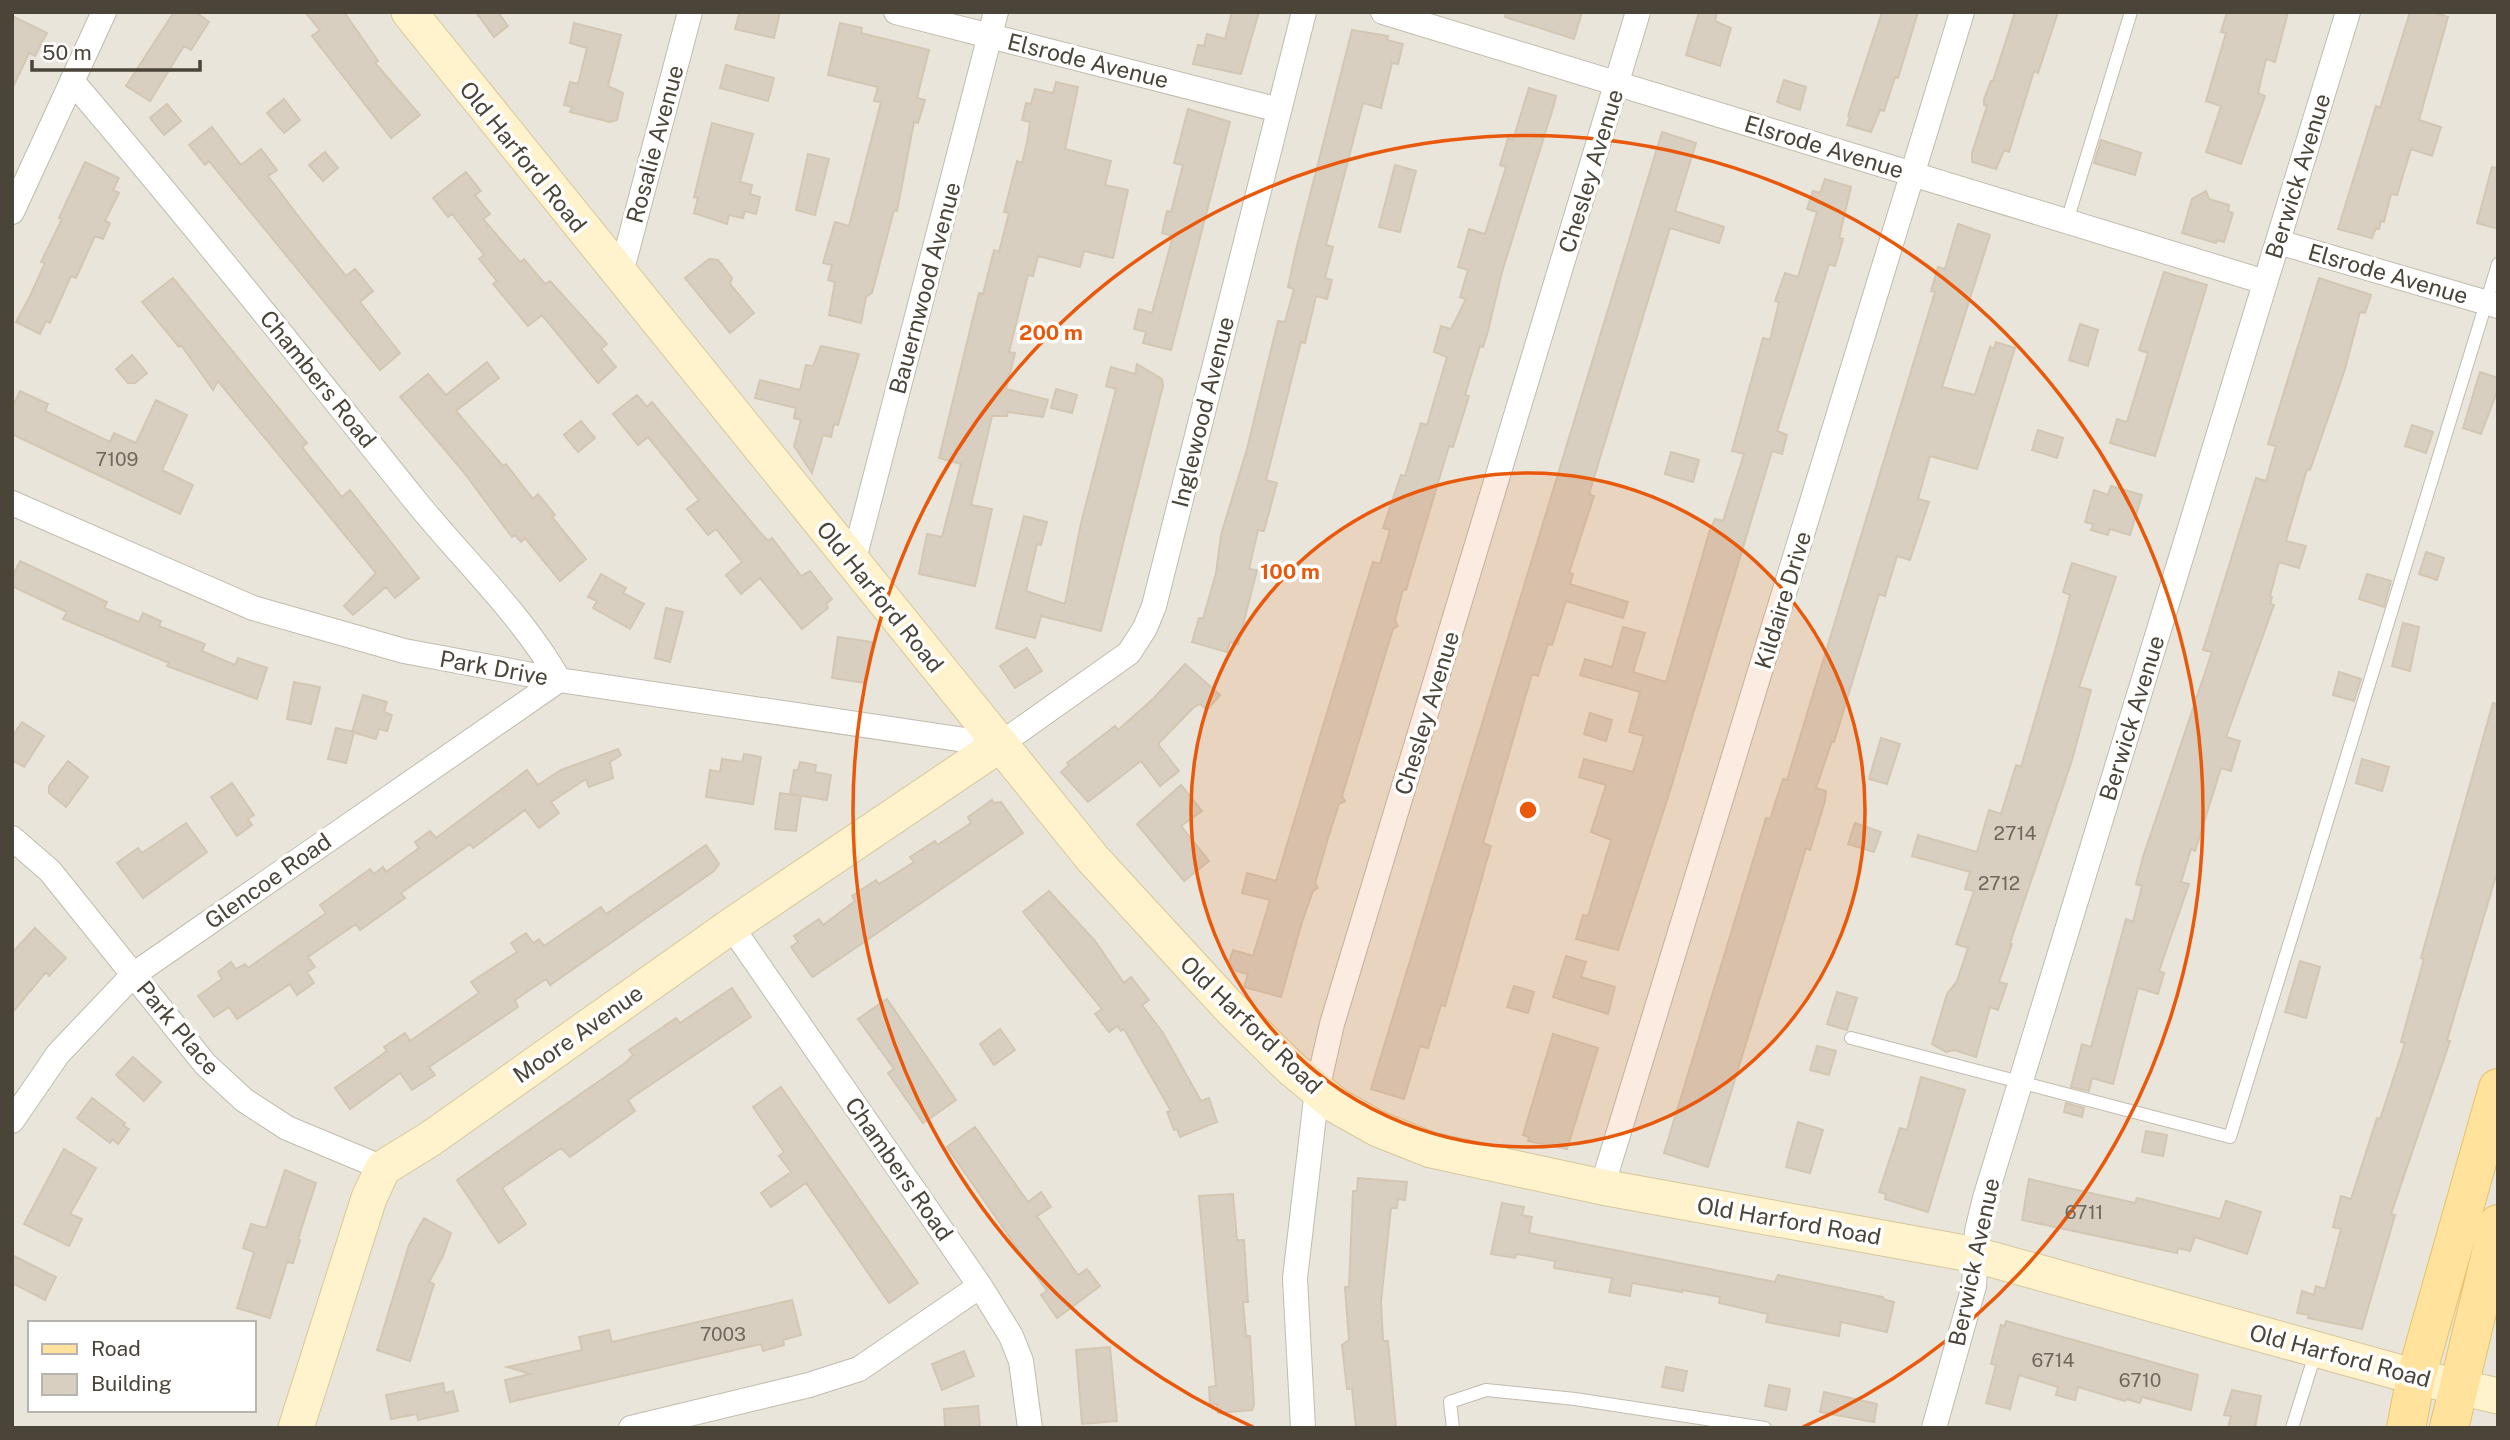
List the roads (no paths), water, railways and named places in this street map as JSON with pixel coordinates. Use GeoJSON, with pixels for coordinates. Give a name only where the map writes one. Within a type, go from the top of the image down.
{"type":"FeatureCollection","features":[{"type":"Feature","properties":{"kind":"main road"},"geometry":{"type":"LineString","coordinates":[[2406,1428],[2416,1377],[2498,1088]]}},
{"type":"Feature","properties":{"kind":"main road"},"geometry":{"type":"LineString","coordinates":[[2449,1428],[2498,1224]]}},
{"type":"Feature","properties":{"kind":"street"},"geometry":{"type":"LineString","coordinates":[[12,212],[104,12]]}},
{"type":"Feature","properties":{"kind":"street","name":"Old Harford Road"},"geometry":{"type":"LineString","coordinates":[[409,12],[999,746],[1143,916],[1232,1010],[1317,1090],[1355,1118],[1431,1150],[1602,1186],[1976,1255],[2316,1350],[2498,1396]]}},
{"type":"Feature","properties":{"kind":"street","name":"Rosalie Avenue"},"geometry":{"type":"LineString","coordinates":[[620,277],[690,12]]}},
{"type":"Feature","properties":{"kind":"street","name":"Elsrode Avenue"},"geometry":{"type":"LineString","coordinates":[[896,12],[993,24],[1279,110]]}},
{"type":"Feature","properties":{"kind":"street","name":"Inglewood Avenue"},"geometry":{"type":"LineString","coordinates":[[999,746],[1129,653],[1145,628],[1154,606],[1304,12]]}},
{"type":"Feature","properties":{"kind":"street","name":"Elsrode Avenue"},"geometry":{"type":"LineString","coordinates":[[1383,12],[2265,282]]}},
{"type":"Feature","properties":{"kind":"street","name":"Chesley Avenue"},"geometry":{"type":"LineString","coordinates":[[1303,1428],[1295,1279],[1317,1090],[1332,1024],[1638,12]]}},
{"type":"Feature","properties":{"kind":"street","name":"Kildaire Drive"},"geometry":{"type":"LineString","coordinates":[[1602,1186],[1962,12]]}},
{"type":"Feature","properties":{"kind":"street","name":"Berwick Avenue"},"geometry":{"type":"LineString","coordinates":[[1934,1428],[1974,1286],[1984,1199],[2348,12]]}},
{"type":"Feature","properties":{"kind":"street","name":"Bauernwood Avenue"},"geometry":{"type":"LineString","coordinates":[[853,563],[993,24]]}},
{"type":"Feature","properties":{"kind":"street","name":"Chambers Road"},"geometry":{"type":"LineString","coordinates":[[72,80],[179,206],[454,549],[518,619],[542,649],[559,680]]}},
{"type":"Feature","properties":{"kind":"street","name":"Elsrode Avenue"},"geometry":{"type":"LineString","coordinates":[[2278,242],[2492,304]]}},
{"type":"Feature","properties":{"kind":"street","name":"Park Drive"},"geometry":{"type":"LineString","coordinates":[[12,503],[253,608],[404,651],[559,680],[999,746]]}},
{"type":"Feature","properties":{"kind":"street","name":"Glencoe Road"},"geometry":{"type":"LineString","coordinates":[[12,1121],[58,1055],[133,975],[559,680]]}},
{"type":"Feature","properties":{"kind":"street","name":"Moore Avenue"},"geometry":{"type":"LineString","coordinates":[[383,1168],[430,1139],[731,926],[999,746]]}},
{"type":"Feature","properties":{"kind":"street","name":"Park Place"},"geometry":{"type":"LineString","coordinates":[[12,838],[50,871],[205,1064],[244,1100],[288,1128],[383,1168]]}},
{"type":"Feature","properties":{"kind":"street","name":"Chambers Road"},"geometry":{"type":"LineString","coordinates":[[731,926],[980,1286],[1011,1336],[1021,1361],[1030,1428]]}},
{"type":"Feature","properties":{"kind":"street"},"geometry":{"type":"LineString","coordinates":[[296,1428],[369,1198],[383,1168]]}},
{"type":"Feature","properties":{"kind":"street"},"geometry":{"type":"LineString","coordinates":[[631,1428],[809,1385],[859,1369],[980,1286]]}},
{"type":"Feature","properties":{"kind":"lane"},"geometry":{"type":"LineString","coordinates":[[2067,221],[2131,12]]}},
{"type":"Feature","properties":{"kind":"lane"},"geometry":{"type":"LineString","coordinates":[[1851,1038],[2230,1137],[2492,304],[2498,264]]}},
{"type":"Feature","properties":{"kind":"lane"},"geometry":{"type":"LineString","coordinates":[[2292,1428],[2316,1350]]}},
{"type":"Feature","properties":{"kind":"lane"},"geometry":{"type":"LineString","coordinates":[[1452,1428],[1451,1402],[1486,1390],[1575,1399],[1765,1428]]}}]}
